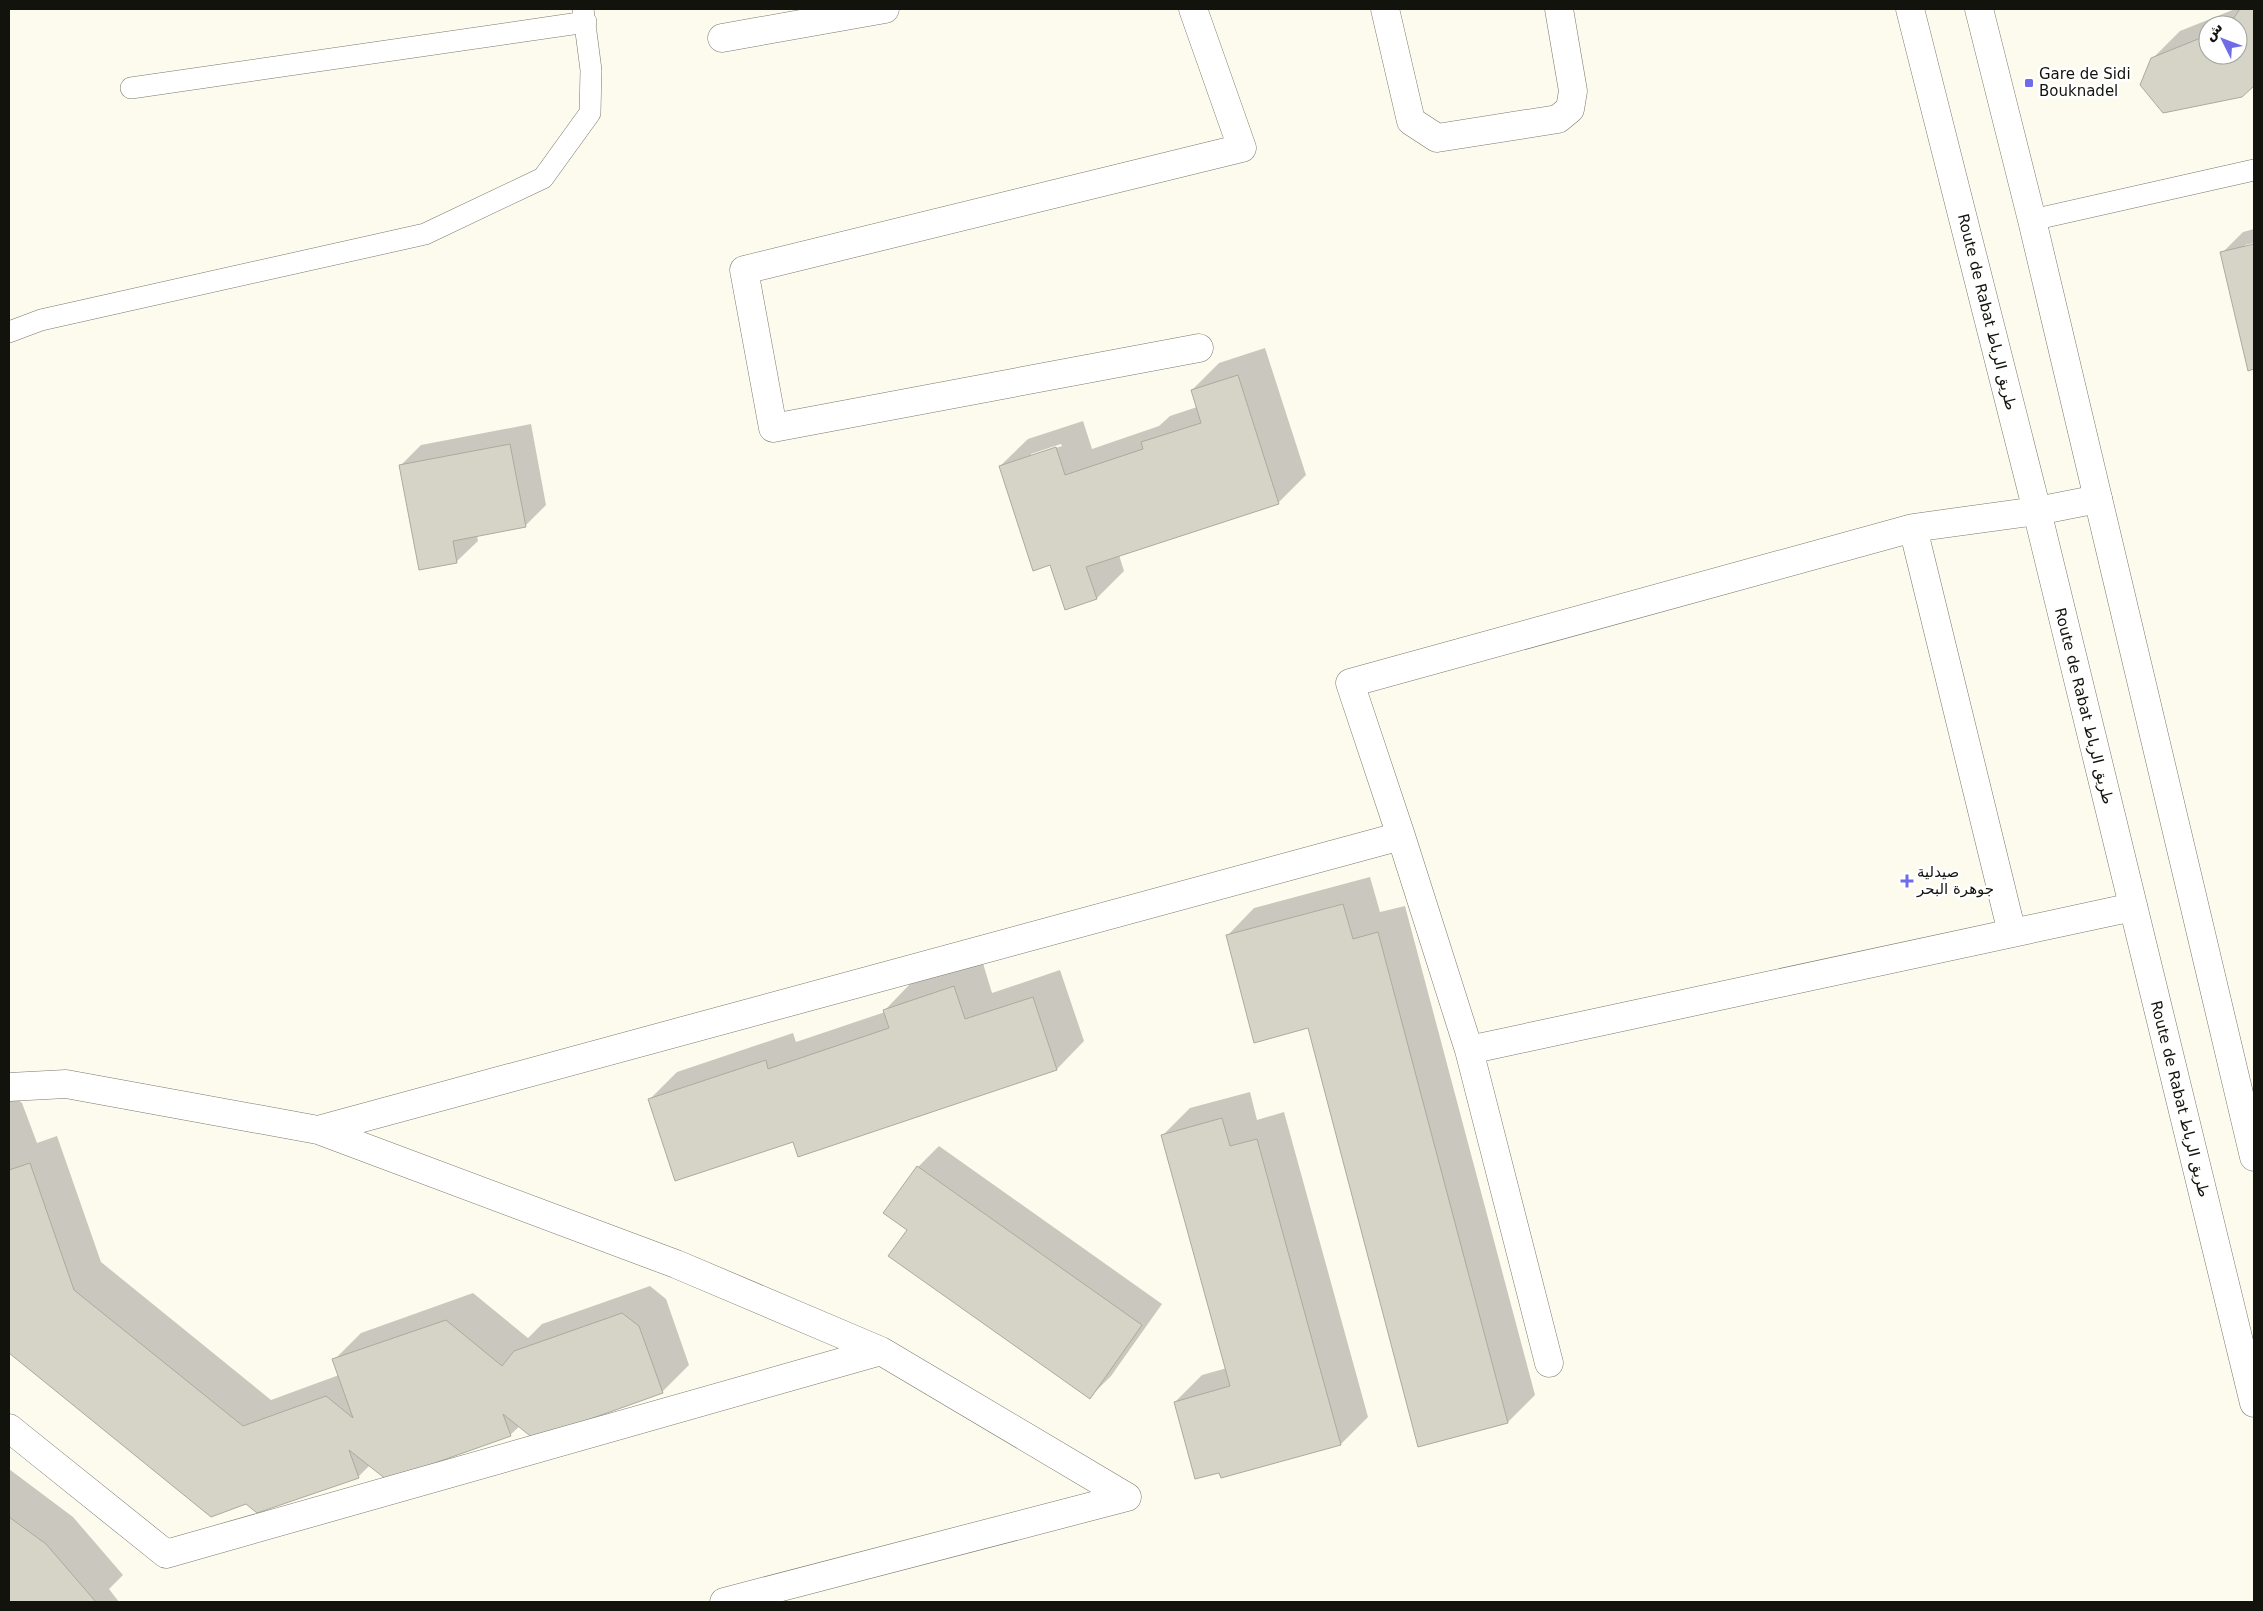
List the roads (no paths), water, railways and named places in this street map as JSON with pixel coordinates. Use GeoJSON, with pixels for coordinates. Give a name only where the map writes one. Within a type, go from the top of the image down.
{"type":"FeatureCollection","features":[{"type":"Feature","properties":{"kind":"street"},"geometry":{"type":"LineString","coordinates":[[722,38],[779,18],[885,9]]}},
{"type":"Feature","properties":{"kind":"street"},"geometry":{"type":"LineString","coordinates":[[1193,9],[1242,148],[744,270],[773,428],[1199,348]]}},
{"type":"Feature","properties":{"kind":"street"},"geometry":{"type":"LineString","coordinates":[[1385,9],[1411,121],[1437,138],[1558,119],[1570,109],[1573,92],[1559,9]]}},
{"type":"Feature","properties":{"kind":"street","name":"Route de Rabat طريق الرباط"},"geometry":{"type":"LineString","coordinates":[[1910,9],[2037,511],[2254,1403]]}},
{"type":"Feature","properties":{"kind":"street"},"geometry":{"type":"LineString","coordinates":[[1979,9],[2032,220],[2254,1157]]}},
{"type":"Feature","properties":{"kind":"street"},"geometry":{"type":"LineString","coordinates":[[1549,1362],[1469,1050],[1350,683],[1913,528],[2037,511],[2098,499]]}},
{"type":"Feature","properties":{"kind":"street"},"geometry":{"type":"LineString","coordinates":[[1913,528],[2012,933]]}},
{"type":"Feature","properties":{"kind":"street"},"geometry":{"type":"LineString","coordinates":[[318,1130],[1401,836]]}},
{"type":"Feature","properties":{"kind":"street"},"geometry":{"type":"LineString","coordinates":[[1469,1050],[2133,907]]}},
{"type":"Feature","properties":{"kind":"street"},"geometry":{"type":"LineString","coordinates":[[9,1086],[66,1084],[318,1130],[676,1264],[881,1351],[1127,1497],[724,1602]]}},
{"type":"Feature","properties":{"kind":"street"},"geometry":{"type":"LineString","coordinates":[[9,1428],[166,1554],[881,1351]]}},
{"type":"Feature","properties":{"kind":"lane"},"geometry":{"type":"LineString","coordinates":[[9,332],[41,320],[425,234],[543,178],[590,113],[591,70],[585,16],[130,88]]}},
{"type":"Feature","properties":{"kind":"lane"},"geometry":{"type":"LineString","coordinates":[[2032,220],[2254,170]]}},
{"type":"Feature","properties":{"kind":"place","name":"Gare de Sidi Bouknadel"},"geometry":{"type":"Point","coordinates":[2029,83]}},
{"type":"Feature","properties":{"kind":"place","name":"صيدلية جوهرة البحر"},"geometry":{"type":"Point","coordinates":[1907,881]}}]}
